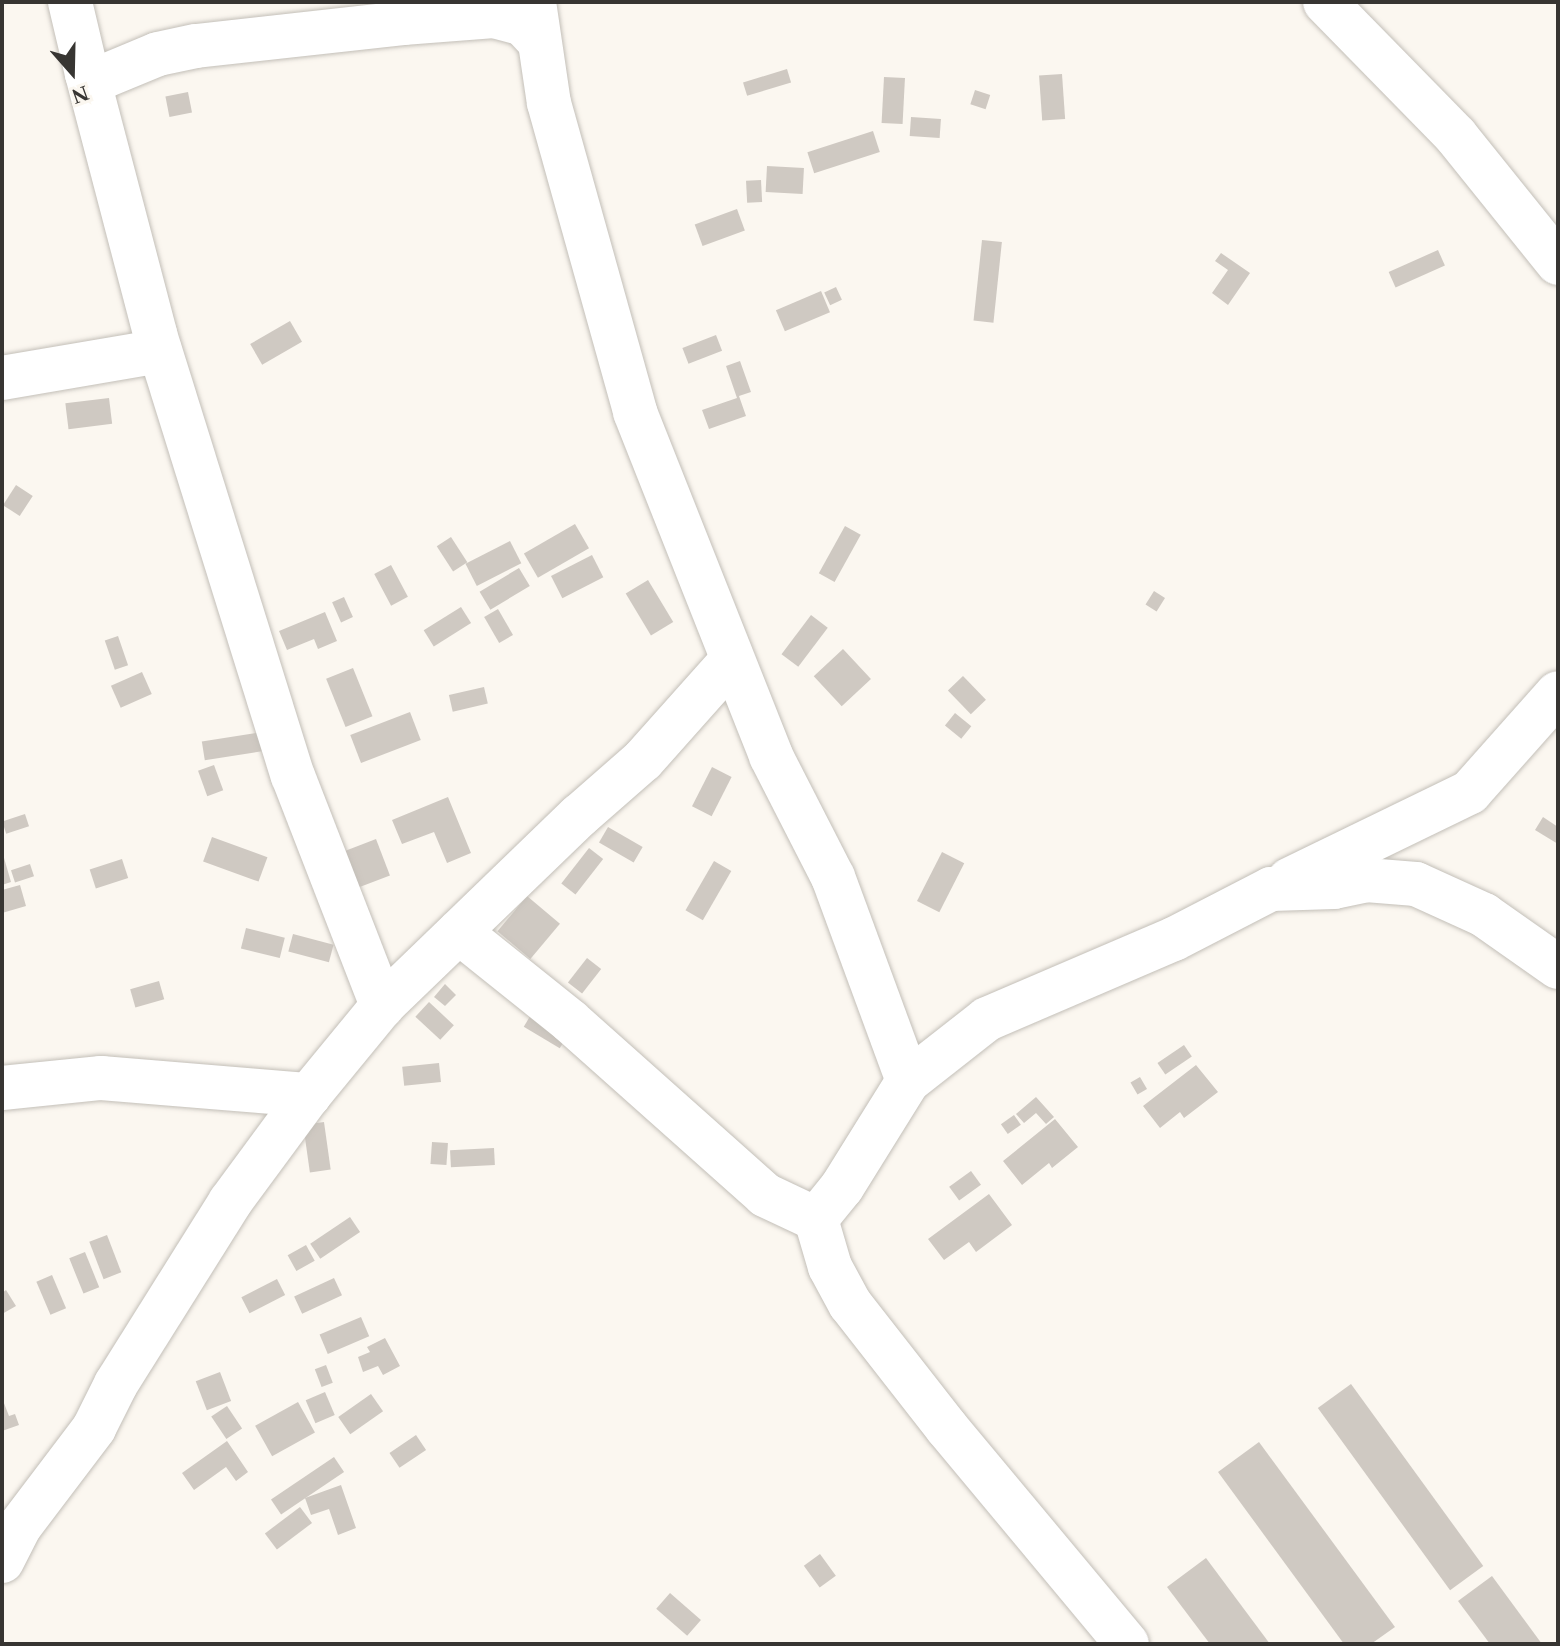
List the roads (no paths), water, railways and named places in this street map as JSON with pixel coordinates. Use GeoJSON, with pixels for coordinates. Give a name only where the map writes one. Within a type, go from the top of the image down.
{"type":"FeatureCollection","features":[{"type":"Feature","properties":{"kind":"street"},"geometry":{"type":"LineString","coordinates":[[70,2],[160,351],[293,776],[382,1006]]}},
{"type":"Feature","properties":{"kind":"street"},"geometry":{"type":"LineString","coordinates":[[1325,2],[1456,136],[1550,246]]}},
{"type":"Feature","properties":{"kind":"street"},"geometry":{"type":"LineString","coordinates":[[87,74],[105,76],[158,54],[196,46],[494,16],[523,24],[536,21],[553,118],[635,412],[790,799],[833,877],[908,1081]]}},
{"type":"Feature","properties":{"kind":"street"},"geometry":{"type":"LineString","coordinates":[[2,378],[160,351]]}},
{"type":"Feature","properties":{"kind":"street"},"geometry":{"type":"LineString","coordinates":[[2,1561],[20,1526],[94,1428],[129,1363],[230,1202],[309,1095],[382,1006],[643,760],[732,660]]}},
{"type":"Feature","properties":{"kind":"street"},"geometry":{"type":"LineString","coordinates":[[816,1219],[842,1187],[908,1081],[987,1019],[1174,939],[1470,792],[1558,693]]}},
{"type":"Feature","properties":{"kind":"street"},"geometry":{"type":"LineString","coordinates":[[1271,889],[1334,887],[1366,880],[1416,884],[1484,915],[1558,967]]}},
{"type":"Feature","properties":{"kind":"street"},"geometry":{"type":"LineString","coordinates":[[459,932],[570,1021],[765,1195],[816,1219],[830,1267],[850,1304],[947,1428],[1127,1644]]}},
{"type":"Feature","properties":{"kind":"street"},"geometry":{"type":"LineString","coordinates":[[2,1088],[101,1078],[309,1095]]}}]}
